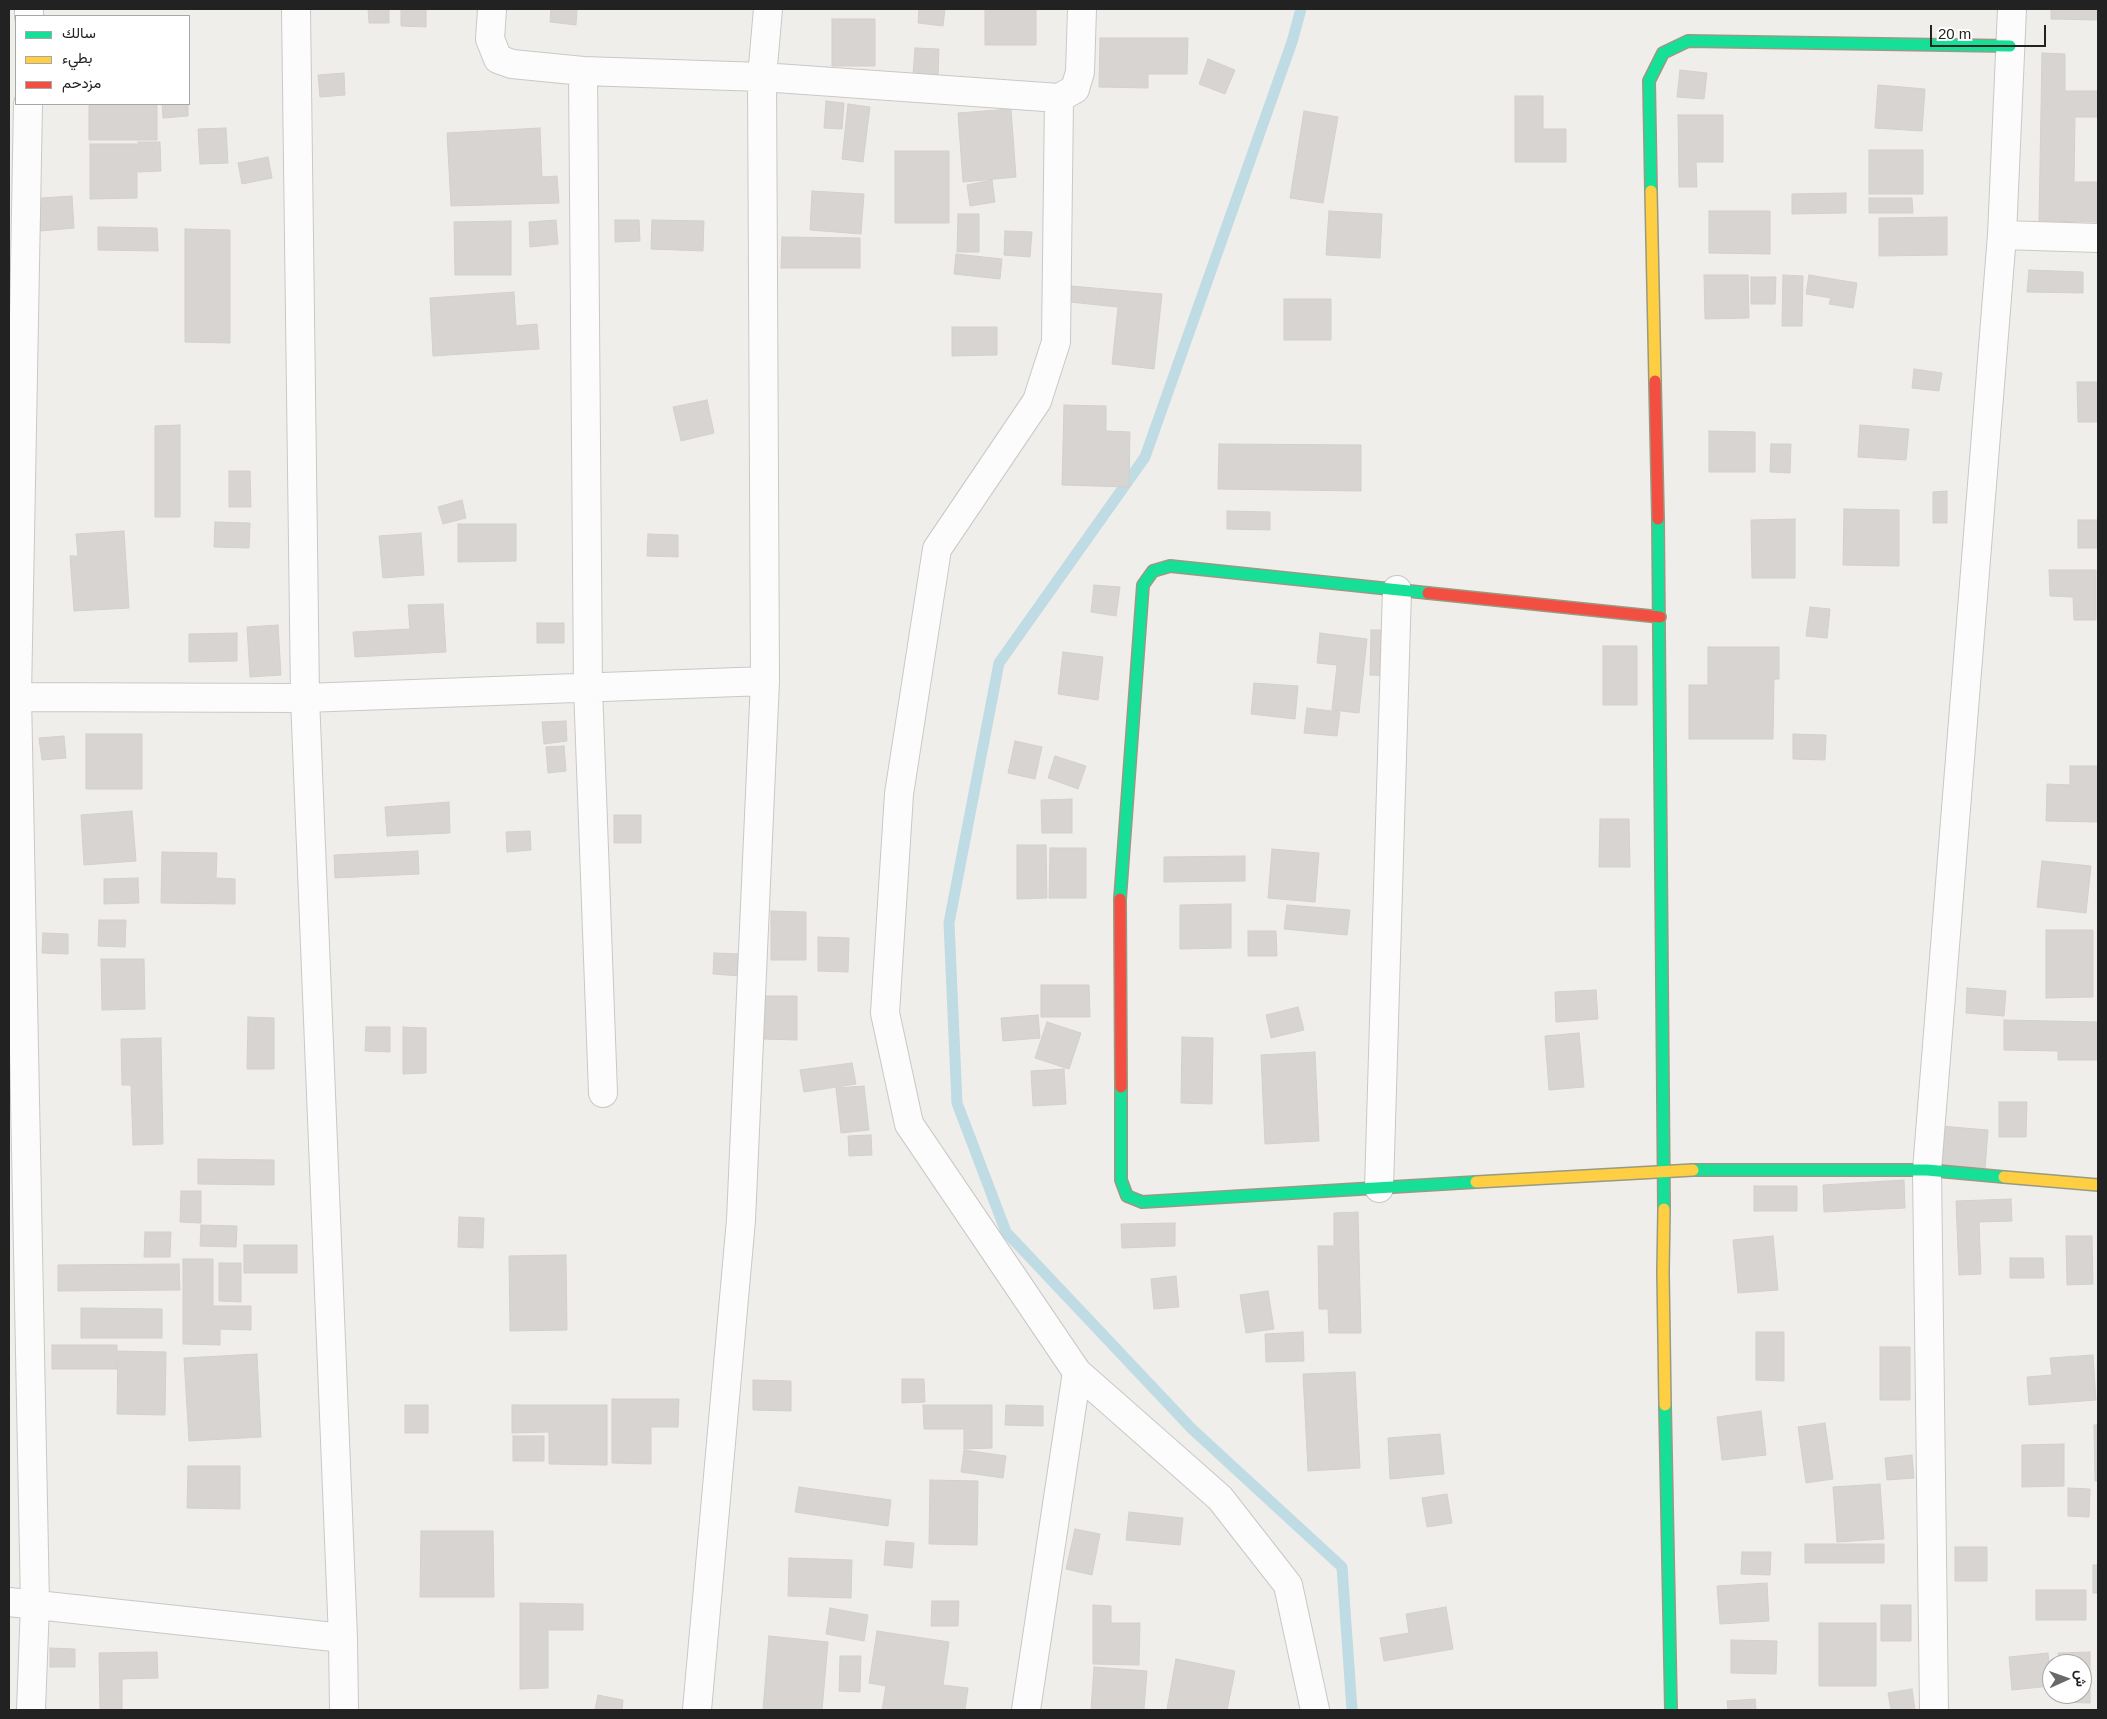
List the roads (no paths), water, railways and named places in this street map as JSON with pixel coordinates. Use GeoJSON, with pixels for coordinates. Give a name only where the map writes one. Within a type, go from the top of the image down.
{"type":"FeatureCollection","features":[{"type":"Feature","properties":{"kind":"street"},"geometry":{"type":"LineString","coordinates":[[296,9],[305,698],[344,1710]]}},
{"type":"Feature","properties":{"kind":"street"},"geometry":{"type":"LineString","coordinates":[[492,9],[490,39],[498,59],[512,64],[583,71],[762,77],[1059,98],[1074,89],[1080,72],[1082,9]]}},
{"type":"Feature","properties":{"kind":"street"},"geometry":{"type":"LineString","coordinates":[[697,1710],[741,1220],[765,681],[762,77],[768,9]]}},
{"type":"Feature","properties":{"kind":"street"},"geometry":{"type":"LineString","coordinates":[[1934,1710],[1927,1170],[2002,235],[2012,9]]}},
{"type":"Feature","properties":{"kind":"street"},"geometry":{"type":"LineString","coordinates":[[1671,1710],[1663,1272],[1665,1170],[1660,617],[1649,81],[1663,54],[1688,41],[2010,46]]}},
{"type":"Feature","properties":{"kind":"street"},"geometry":{"type":"LineString","coordinates":[[583,71],[588,687],[603,1093]]}},
{"type":"Feature","properties":{"kind":"street"},"geometry":{"type":"LineString","coordinates":[[1059,98],[1056,342],[1036,401],[937,549],[899,794],[885,1012],[908,1124],[1077,1372],[1220,1498],[1288,1585],[1315,1710]]}},
{"type":"Feature","properties":{"kind":"street"},"geometry":{"type":"LineString","coordinates":[[28,105],[13,697],[22,1603],[32,1710]]}},
{"type":"Feature","properties":{"kind":"street"},"geometry":{"type":"LineString","coordinates":[[2002,235],[2098,238]]}},
{"type":"Feature","properties":{"kind":"street"},"geometry":{"type":"LineString","coordinates":[[1660,617],[1170,566],[1153,571],[1143,585],[1120,881],[1121,1180],[1127,1196],[1142,1202],[1665,1170],[1927,1170],[2098,1185]]}},
{"type":"Feature","properties":{"kind":"street"},"geometry":{"type":"LineString","coordinates":[[1379,1188],[1397,590]]}},
{"type":"Feature","properties":{"kind":"street"},"geometry":{"type":"LineString","coordinates":[[13,697],[305,698],[765,681]]}},
{"type":"Feature","properties":{"kind":"street"},"geometry":{"type":"LineString","coordinates":[[1026,1710],[1077,1372]]}},
{"type":"Feature","properties":{"kind":"street"},"geometry":{"type":"LineString","coordinates":[[22,1603],[342,1638]]}},
{"type":"Feature","properties":{"kind":"waterway"},"geometry":{"type":"LineString","coordinates":[[1301,9],[1292,42],[1145,457],[999,663],[949,923],[957,1103],[1006,1232],[1192,1429],[1342,1567],[1352,1710]]}}]}
